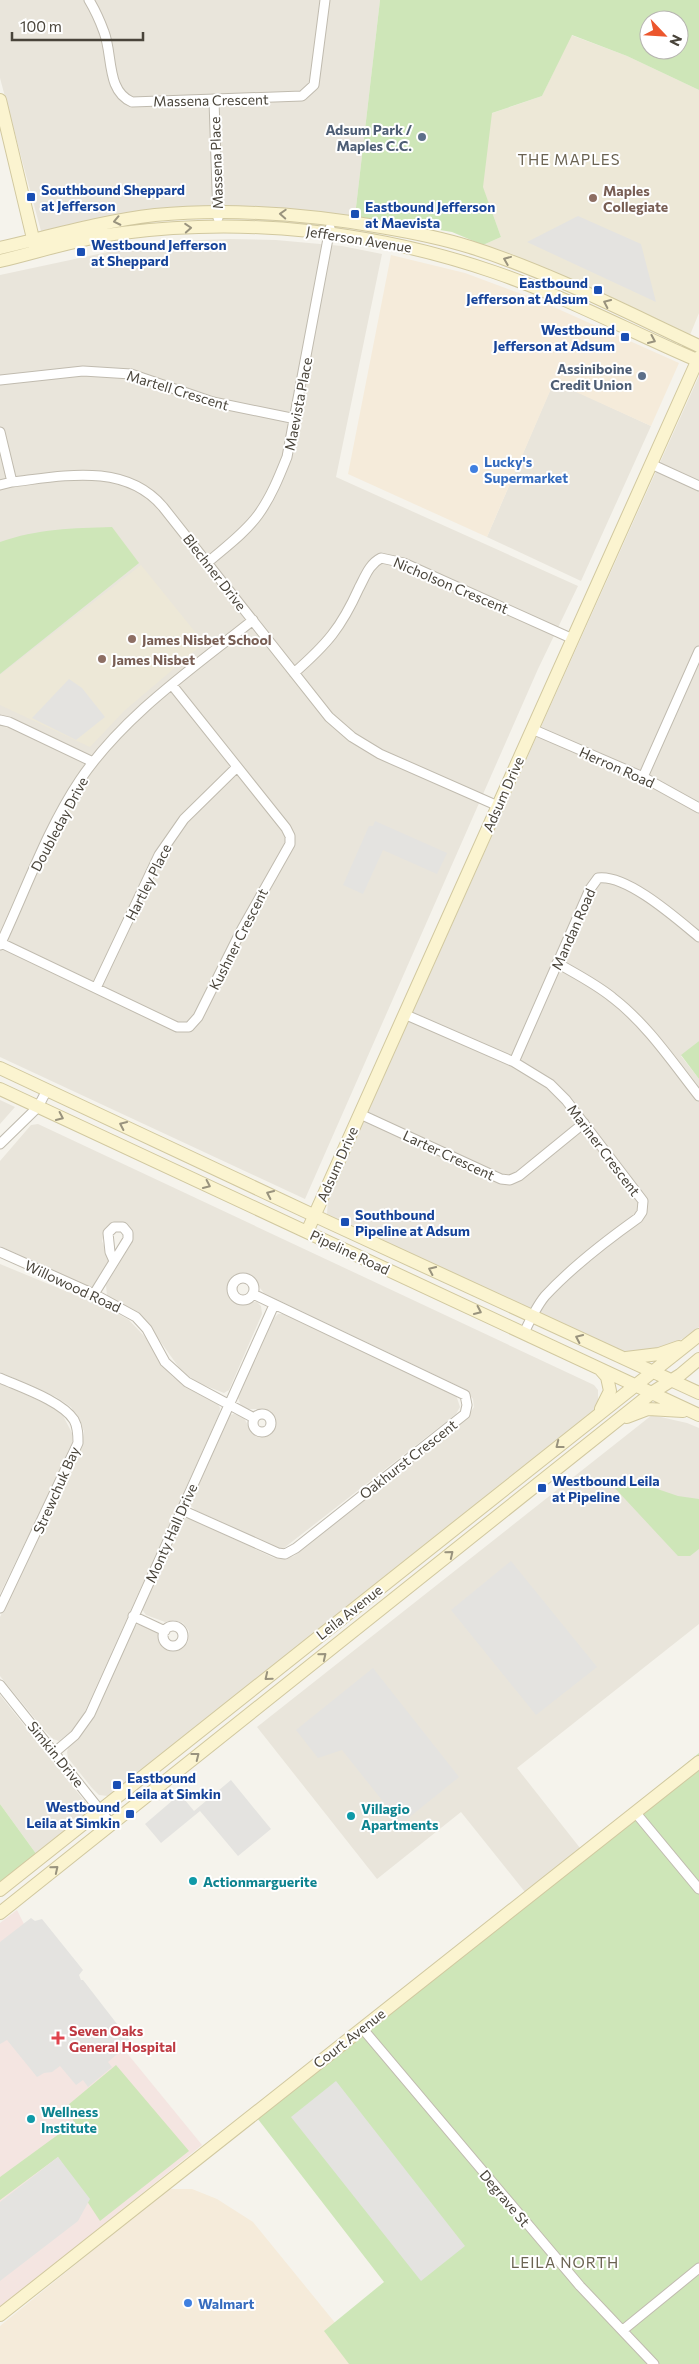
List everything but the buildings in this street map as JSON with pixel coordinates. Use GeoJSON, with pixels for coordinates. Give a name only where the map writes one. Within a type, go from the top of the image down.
{"type":"FeatureCollection","features":[{"type":"Feature","properties":{"kind":"street","name":"Massena Crescent"},"geometry":{"type":"LineString","coordinates":[[89,0],[105,34],[117,88],[124,98],[132,102],[290,98],[302,96],[310,91],[314,85],[325,0]]}},
{"type":"Feature","properties":{"kind":"street"},"geometry":{"type":"LineString","coordinates":[[0,100],[35,246]]}},
{"type":"Feature","properties":{"kind":"street","name":"Massena Place"},"geometry":{"type":"LineString","coordinates":[[214,100],[218,219]]}},
{"type":"Feature","properties":{"kind":"street","name":"Jefferson Avenue"},"geometry":{"type":"LineString","coordinates":[[0,248],[35,246],[218,219],[274,213],[332,218],[441,239],[497,256],[584,293],[699,346]]}},
{"type":"Feature","properties":{"kind":"street","name":"Maevista Place"},"geometry":{"type":"LineString","coordinates":[[207,563],[241,534],[257,516],[267,501],[287,457],[296,419],[332,218]]}},
{"type":"Feature","properties":{"kind":"street","name":"Jefferson Avenue"},"geometry":{"type":"LineString","coordinates":[[218,219],[255,226],[330,232],[396,244],[446,257],[523,283],[699,360]]}},
{"type":"Feature","properties":{"kind":"street"},"geometry":{"type":"LineString","coordinates":[[441,239],[446,257]]}},
{"type":"Feature","properties":{"kind":"street","name":"Jefferson Avenue"},"geometry":{"type":"LineString","coordinates":[[0,261],[35,246]]}},
{"type":"Feature","properties":{"kind":"street"},"geometry":{"type":"LineString","coordinates":[[575,306],[584,293]]}},
{"type":"Feature","properties":{"kind":"street","name":"Adsum Drive"},"geometry":{"type":"LineString","coordinates":[[307,1232],[699,360]]}},
{"type":"Feature","properties":{"kind":"street","name":"Martell Crescent"},"geometry":{"type":"LineString","coordinates":[[0,380],[83,371],[131,374],[213,402],[296,419]]}},
{"type":"Feature","properties":{"kind":"street"},"geometry":{"type":"LineString","coordinates":[[0,432],[12,482]]}},
{"type":"Feature","properties":{"kind":"street"},"geometry":{"type":"LineString","coordinates":[[651,464],[699,486]]}},
{"type":"Feature","properties":{"kind":"street","name":"Blechner Drive"},"geometry":{"type":"LineString","coordinates":[[0,485],[12,482],[91,475],[106,476],[130,482],[156,499],[335,723],[364,746],[498,806]]}},
{"type":"Feature","properties":{"kind":"street","name":"Nicholson Crescent"},"geometry":{"type":"LineString","coordinates":[[294,673],[328,642],[346,617],[368,570],[374,561],[381,558],[404,564],[573,638]]}},
{"type":"Feature","properties":{"kind":"street","name":"Doubleday Drive"},"geometry":{"type":"LineString","coordinates":[[0,944],[56,823],[93,762],[136,715],[253,620]]}},
{"type":"Feature","properties":{"kind":"street"},"geometry":{"type":"LineString","coordinates":[[642,777],[699,651]]}},
{"type":"Feature","properties":{"kind":"street","name":"Kushner Crescent"},"geometry":{"type":"LineString","coordinates":[[0,944],[177,1027],[189,1027],[198,1017],[242,928],[290,844],[290,836],[286,828],[172,685]]}},
{"type":"Feature","properties":{"kind":"street"},"geometry":{"type":"LineString","coordinates":[[0,720],[9,722],[93,762]]}},
{"type":"Feature","properties":{"kind":"street","name":"Herron Road"},"geometry":{"type":"LineString","coordinates":[[532,729],[642,777],[699,808]]}},
{"type":"Feature","properties":{"kind":"street","name":"Hartley Place"},"geometry":{"type":"LineString","coordinates":[[96,988],[159,855],[184,819],[237,767]]}},
{"type":"Feature","properties":{"kind":"street","name":"Mandan Road"},"geometry":{"type":"LineString","coordinates":[[514,1062],[590,889],[598,878],[607,877],[618,880],[662,906],[699,937]]}},
{"type":"Feature","properties":{"kind":"street"},"geometry":{"type":"LineString","coordinates":[[557,963],[598,987],[626,1009],[660,1047],[699,1096]]}},
{"type":"Feature","properties":{"kind":"street","name":"Mariner Crescent"},"geometry":{"type":"LineString","coordinates":[[404,1014],[514,1062],[550,1084],[566,1100],[643,1201],[642,1212],[545,1297],[532,1316],[524,1333]]}},
{"type":"Feature","properties":{"kind":"street","name":"Pipeline Road"},"geometry":{"type":"LineString","coordinates":[[0,1068],[699,1393]]}},
{"type":"Feature","properties":{"kind":"street","name":"Pipeline Road"},"geometry":{"type":"LineString","coordinates":[[0,1089],[653,1392],[696,1414]]}},
{"type":"Feature","properties":{"kind":"street"},"geometry":{"type":"LineString","coordinates":[[0,1144],[38,1106],[47,1090]]}},
{"type":"Feature","properties":{"kind":"street","name":"Larter Crescent"},"geometry":{"type":"LineString","coordinates":[[360,1114],[501,1178],[510,1180],[519,1176],[584,1123]]}},
{"type":"Feature","properties":{"kind":"street","name":"Willowood Road"},"geometry":{"type":"LineString","coordinates":[[0,1252],[94,1294],[136,1317],[147,1329],[165,1362],[187,1382],[254,1418]]}},
{"type":"Feature","properties":{"kind":"street"},"geometry":{"type":"LineString","coordinates":[[94,1294],[114,1261]]}},
{"type":"Feature","properties":{"kind":"street","name":"Oakhurst Crescent"},"geometry":{"type":"LineString","coordinates":[[182,1510],[278,1553],[285,1554],[296,1548],[465,1414],[468,1405],[465,1395],[253,1294]]}},
{"type":"Feature","properties":{"kind":"street","name":"Monty Hall Drive"},"geometry":{"type":"LineString","coordinates":[[55,1752],[75,1735],[90,1714],[274,1305]]}},
{"type":"Feature","properties":{"kind":"street","name":"Leila Avenue"},"geometry":{"type":"LineString","coordinates":[[0,1890],[699,1335]]}},
{"type":"Feature","properties":{"kind":"street"},"geometry":{"type":"LineString","coordinates":[[624,1358],[660,1354],[687,1344]]}},
{"type":"Feature","properties":{"kind":"street","name":"Leila Avenue"},"geometry":{"type":"LineString","coordinates":[[0,1913],[653,1392],[699,1359]]}},
{"type":"Feature","properties":{"kind":"street"},"geometry":{"type":"LineString","coordinates":[[597,1415],[610,1391],[606,1376],[598,1367]]}},
{"type":"Feature","properties":{"kind":"street","name":"Strewchuk Bay"},"geometry":{"type":"LineString","coordinates":[[0,1378],[63,1408],[74,1419],[78,1430],[78,1443],[0,1608]]}},
{"type":"Feature","properties":{"kind":"street"},"geometry":{"type":"LineString","coordinates":[[618,1420],[651,1409],[673,1409],[696,1414]]}},
{"type":"Feature","properties":{"kind":"street"},"geometry":{"type":"LineString","coordinates":[[133,1616],[165,1631]]}},
{"type":"Feature","properties":{"kind":"street","name":"Simkin Drive"},"geometry":{"type":"LineString","coordinates":[[0,1685],[111,1824]]}},
{"type":"Feature","properties":{"kind":"street","name":"Court Avenue"},"geometry":{"type":"LineString","coordinates":[[0,2315],[699,1762]]}},
{"type":"Feature","properties":{"kind":"street"},"geometry":{"type":"LineString","coordinates":[[635,1812],[699,1889]]}},
{"type":"Feature","properties":{"kind":"street","name":"Degrave St"},"geometry":{"type":"LineString","coordinates":[[362,2028],[580,2286],[654,2364]]}},
{"type":"Feature","properties":{"kind":"street"},"geometry":{"type":"LineString","coordinates":[[623,2330],[699,2268]]}},
{"type":"Feature","properties":{"kind":"shaded area"},"geometry":{"type":"Polygon","coordinates":[[[0,0],[380,0],[355,216],[235,207],[150,211],[41,231],[0,78],[0,0]]]}},
{"type":"Feature","properties":{"kind":"shaded area","name":"Maples Collegiate"},"geometry":{"type":"Polygon","coordinates":[[[571,35],[627,56],[699,90],[699,313],[690,335],[483,245],[501,237],[472,158],[484,116],[542,96],[571,35]]]}},
{"type":"Feature","properties":{"kind":"shaded area"},"geometry":{"type":"Polygon","coordinates":[[[578,216],[641,244],[656,302],[527,242],[578,216]]]}},
{"type":"Feature","properties":{"kind":"shaded area"},"geometry":{"type":"Polygon","coordinates":[[[276,240],[342,246],[382,254],[336,477],[578,586],[538,669],[305,1199],[0,1057],[0,275],[131,247],[173,241],[276,240]]]}},
{"type":"Feature","properties":{"kind":"shaded area"},"geometry":{"type":"Polygon","coordinates":[[[391,255],[465,273],[538,300],[679,363],[651,426],[554,382],[487,537],[348,474],[391,255]]]}},
{"type":"Feature","properties":{"kind":"shaded area"},"geometry":{"type":"Polygon","coordinates":[[[699,376],[699,1041],[681,1056],[699,1079],[699,1327],[684,1338],[664,1348],[623,1353],[335,1221],[327,1214],[328,1200],[699,376]]]}},
{"type":"Feature","properties":{"kind":"shaded area"},"geometry":{"type":"Polygon","coordinates":[[[554,381],[651,426],[581,581],[487,537],[554,381]]]}},
{"type":"Feature","properties":{"kind":"shaded area","name":"James Nisbet"},"geometry":{"type":"Polygon","coordinates":[[[141,565],[204,643],[124,711],[90,747],[0,705],[0,675],[141,565]]]}},
{"type":"Feature","properties":{"kind":"shaded area"},"geometry":{"type":"Polygon","coordinates":[[[69,679],[82,688],[105,717],[76,740],[32,718],[69,679]]]}},
{"type":"Feature","properties":{"kind":"shaded area"},"geometry":{"type":"Polygon","coordinates":[[[375,821],[447,853],[437,874],[383,850],[363,894],[343,885],[369,826],[373,826],[375,821]]]}},
{"type":"Feature","properties":{"kind":"shaded area"},"geometry":{"type":"Polygon","coordinates":[[[0,1100],[15,1107],[0,1124],[0,1100]]]}},
{"type":"Feature","properties":{"kind":"shaded area"},"geometry":{"type":"Polygon","coordinates":[[[38,1124],[594,1385],[598,1390],[598,1402],[593,1412],[113,1795],[108,1796],[99,1795],[92,1788],[68,1758],[67,1752],[69,1745],[80,1736],[132,1628],[138,1624],[160,1633],[163,1643],[170,1649],[182,1648],[188,1642],[189,1631],[183,1623],[174,1620],[165,1622],[146,1615],[141,1608],[179,1522],[185,1518],[191,1519],[274,1558],[284,1559],[294,1556],[468,1416],[474,1407],[473,1399],[465,1389],[264,1293],[251,1277],[240,1273],[231,1280],[228,1290],[231,1299],[239,1302],[257,1302],[261,1306],[262,1314],[229,1390],[224,1393],[196,1382],[180,1369],[150,1327],[130,1310],[107,1296],[106,1285],[132,1243],[132,1231],[123,1222],[112,1222],[106,1228],[102,1241],[110,1260],[97,1285],[91,1288],[0,1246],[0,1161],[31,1125],[38,1124]]]}},
{"type":"Feature","properties":{"kind":"shaded area"},"geometry":{"type":"Polygon","coordinates":[[[0,1264],[109,1309],[129,1320],[146,1338],[162,1365],[173,1377],[218,1404],[220,1408],[219,1414],[82,1718],[75,1728],[59,1741],[53,1739],[45,1731],[0,1676],[0,1617],[82,1444],[84,1431],[71,1407],[56,1397],[0,1372],[0,1264]]]}},
{"type":"Feature","properties":{"kind":"shaded area"},"geometry":{"type":"Polygon","coordinates":[[[278,1314],[283,1314],[456,1395],[460,1407],[456,1414],[284,1548],[278,1548],[195,1510],[190,1505],[229,1415],[243,1416],[252,1433],[260,1436],[267,1435],[272,1431],[275,1422],[272,1415],[265,1409],[248,1409],[241,1406],[237,1395],[273,1319],[278,1314]]]}},
{"type":"Feature","properties":{"kind":"shaded area"},"geometry":{"type":"Polygon","coordinates":[[[0,1383],[60,1410],[72,1433],[72,1446],[0,1594],[0,1383]]]}},
{"type":"Feature","properties":{"kind":"shaded area"},"geometry":{"type":"Polygon","coordinates":[[[652,1415],[687,1423],[699,1428],[699,1624],[517,1768],[580,1848],[525,1892],[461,1812],[377,1879],[257,1727],[652,1415]]]}},
{"type":"Feature","properties":{"kind":"shaded area"},"geometry":{"type":"Polygon","coordinates":[[[511,1561],[597,1667],[536,1715],[451,1610],[511,1561]]]}},
{"type":"Feature","properties":{"kind":"shaded area"},"geometry":{"type":"Polygon","coordinates":[[[373,1668],[459,1777],[401,1824],[342,1750],[318,1758],[296,1730],[373,1668]]]}},
{"type":"Feature","properties":{"kind":"shaded area"},"geometry":{"type":"Polygon","coordinates":[[[0,1695],[86,1803],[88,1811],[85,1817],[37,1855],[0,1804],[0,1695]]]}},
{"type":"Feature","properties":{"kind":"shaded area"},"geometry":{"type":"Polygon","coordinates":[[[231,1780],[271,1829],[238,1856],[200,1811],[161,1843],[145,1824],[180,1794],[194,1811],[231,1780]]]}},
{"type":"Feature","properties":{"kind":"shaded area","name":"Seven Oaks General Hospital"},"geometry":{"type":"Polygon","coordinates":[[[17,1910],[28,1932],[202,2145],[0,2308],[0,1923],[17,1910]]]}},
{"type":"Feature","properties":{"kind":"shaded area"},"geometry":{"type":"Polygon","coordinates":[[[31,1918],[35,1921],[42,1919],[83,1970],[79,1975],[81,1980],[83,1980],[131,2042],[108,2062],[112,2067],[88,2087],[83,2080],[76,2085],[60,2066],[52,2072],[44,2073],[37,2077],[7,2040],[0,2044],[0,1942],[31,1918]]]}},
{"type":"Feature","properties":{"kind":"shaded area"},"geometry":{"type":"Polygon","coordinates":[[[336,2081],[465,2246],[421,2281],[291,2117],[336,2081]]]}},
{"type":"Feature","properties":{"kind":"shaded area"},"geometry":{"type":"Polygon","coordinates":[[[58,2157],[90,2199],[78,2221],[0,2281],[0,2202],[58,2157]]]}},
{"type":"Feature","properties":{"kind":"shaded area"},"geometry":{"type":"Polygon","coordinates":[[[168,2189],[192,2189],[217,2199],[253,2222],[367,2362],[366,2364],[0,2364],[0,2326],[168,2189]]]}},
{"type":"Feature","properties":{"kind":"green space","name":"Adsum Park / Maples C.C."},"geometry":{"type":"Polygon","coordinates":[[[380,0],[699,0],[699,90],[627,56],[572,35],[542,96],[492,113],[483,187],[501,237],[483,245],[452,232],[355,216],[380,0]]]}},
{"type":"Feature","properties":{"kind":"green space"},"geometry":{"type":"Polygon","coordinates":[[[112,527],[139,563],[0,674],[0,542],[41,532],[112,527]]]}},
{"type":"Feature","properties":{"kind":"green space"},"geometry":{"type":"Polygon","coordinates":[[[699,1041],[699,1079],[681,1055],[699,1041]]]}},
{"type":"Feature","properties":{"kind":"green space"},"geometry":{"type":"Polygon","coordinates":[[[628,1479],[678,1496],[699,1499],[699,1549],[690,1556],[678,1556],[612,1485],[628,1479]]]}},
{"type":"Feature","properties":{"kind":"green space"},"geometry":{"type":"Polygon","coordinates":[[[699,1753],[699,2364],[349,2364],[324,2331],[384,2282],[254,2114],[699,1753]]]}},
{"type":"Feature","properties":{"kind":"green space"},"geometry":{"type":"Polygon","coordinates":[[[0,1804],[37,1855],[0,1885],[0,1804]]]}},
{"type":"Feature","properties":{"kind":"green space"},"geometry":{"type":"Polygon","coordinates":[[[116,2065],[189,2151],[100,2221],[58,2157],[0,2200],[0,2177],[74,2123],[68,2105],[116,2065]]]}},
{"type":"Feature","properties":{"kind":"place","name":"Adsum Park / Maples C.C."},"geometry":{"type":"Point","coordinates":[422,137]}},
{"type":"Feature","properties":{"kind":"place","name":"Southbound Sheppard at Jefferson"},"geometry":{"type":"Point","coordinates":[31,197]}},
{"type":"Feature","properties":{"kind":"place","name":"Maples Collegiate"},"geometry":{"type":"Point","coordinates":[593,198]}},
{"type":"Feature","properties":{"kind":"place","name":"Eastbound Jefferson at Maevista"},"geometry":{"type":"Point","coordinates":[355,214]}},
{"type":"Feature","properties":{"kind":"place","name":"Westbound Jefferson at Sheppard"},"geometry":{"type":"Point","coordinates":[81,252]}},
{"type":"Feature","properties":{"kind":"place","name":"Eastbound Jefferson at Adsum"},"geometry":{"type":"Point","coordinates":[598,290]}},
{"type":"Feature","properties":{"kind":"place","name":"Westbound Jefferson at Adsum"},"geometry":{"type":"Point","coordinates":[625,337]}},
{"type":"Feature","properties":{"kind":"place","name":"Assiniboine Credit Union"},"geometry":{"type":"Point","coordinates":[642,376]}},
{"type":"Feature","properties":{"kind":"place","name":"Lucky's Supermarket"},"geometry":{"type":"Point","coordinates":[474,469]}},
{"type":"Feature","properties":{"kind":"place","name":"James Nisbet School"},"geometry":{"type":"Point","coordinates":[132,639]}},
{"type":"Feature","properties":{"kind":"place","name":"James Nisbet"},"geometry":{"type":"Point","coordinates":[102,659]}},
{"type":"Feature","properties":{"kind":"place","name":"Southbound Pipeline at Adsum"},"geometry":{"type":"Point","coordinates":[345,1222]}},
{"type":"Feature","properties":{"kind":"place","name":"Westbound Leila at Pipeline"},"geometry":{"type":"Point","coordinates":[542,1488]}},
{"type":"Feature","properties":{"kind":"place","name":"Eastbound Leila at Simkin"},"geometry":{"type":"Point","coordinates":[117,1785]}},
{"type":"Feature","properties":{"kind":"place","name":"Westbound Leila at Simkin"},"geometry":{"type":"Point","coordinates":[130,1814]}},
{"type":"Feature","properties":{"kind":"place","name":"Villagio Apartments"},"geometry":{"type":"Point","coordinates":[351,1816]}},
{"type":"Feature","properties":{"kind":"place","name":"Actionmarguerite"},"geometry":{"type":"Point","coordinates":[193,1881]}},
{"type":"Feature","properties":{"kind":"place","name":"Seven Oaks General Hospital"},"geometry":{"type":"Point","coordinates":[58,2038]}},
{"type":"Feature","properties":{"kind":"place","name":"Wellness Institute"},"geometry":{"type":"Point","coordinates":[31,2119]}},
{"type":"Feature","properties":{"kind":"place","name":"Walmart"},"geometry":{"type":"Point","coordinates":[188,2303]}},
{"type":"Feature","properties":{"kind":"district","name":"THE MAPLES"},"geometry":{"type":"Point","coordinates":[569,159]}},
{"type":"Feature","properties":{"kind":"district","name":"LEILA NORTH"},"geometry":{"type":"Point","coordinates":[565,2262]}}]}
